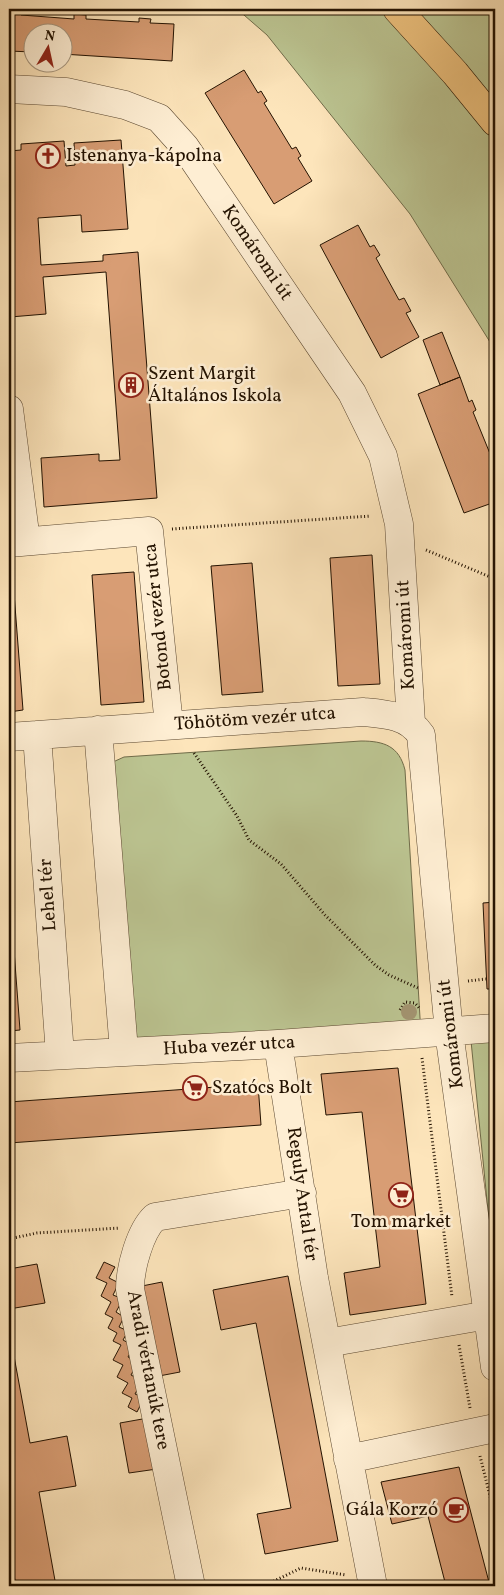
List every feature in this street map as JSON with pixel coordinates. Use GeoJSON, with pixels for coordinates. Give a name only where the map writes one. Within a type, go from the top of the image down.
{"type":"FeatureCollection","features":[{"type":"Feature","properties":{"kind":"main road"},"geometry":{"type":"LineString","coordinates":[[397,9],[455,73],[495,122]]}},
{"type":"Feature","properties":{"kind":"street","name":"Komáromi út"},"geometry":{"type":"LineString","coordinates":[[9,89],[66,92],[125,105],[159,118],[185,147],[352,392],[383,456],[396,506],[400,539],[411,723],[421,735],[449,1032],[490,1281],[488,1315],[495,1367]]}},
{"type":"Feature","properties":{"kind":"street"},"geometry":{"type":"LineString","coordinates":[[9,409],[17,542]]}},
{"type":"Feature","properties":{"kind":"street","name":"Botond vezér utca"},"geometry":{"type":"LineString","coordinates":[[17,542],[149,531],[169,725]]}},
{"type":"Feature","properties":{"kind":"street","name":"Töhötöm vezér utca"},"geometry":{"type":"LineString","coordinates":[[9,737],[363,712],[393,715],[411,723]]}},
{"type":"Feature","properties":{"kind":"street"},"geometry":{"type":"LineString","coordinates":[[98,730],[124,1051]]}},
{"type":"Feature","properties":{"kind":"street","name":"Lehel tér"},"geometry":{"type":"LineString","coordinates":[[37,735],[60,1055]]}},
{"type":"Feature","properties":{"kind":"street","name":"Huba vezér utca"},"geometry":{"type":"LineString","coordinates":[[9,1058],[278,1044],[495,1028]]}},
{"type":"Feature","properties":{"kind":"street","name":"Reguly Antal tér"},"geometry":{"type":"LineString","coordinates":[[278,1044],[314,1278],[372,1579]]}},
{"type":"Feature","properties":{"kind":"street"},"geometry":{"type":"LineString","coordinates":[[145,1226],[155,1217],[302,1193]]}},
{"type":"Feature","properties":{"kind":"street","name":"Aradi vértanúk tere"},"geometry":{"type":"LineString","coordinates":[[145,1226],[130,1275],[130,1290],[191,1586]]}},
{"type":"Feature","properties":{"kind":"street"},"geometry":{"type":"LineString","coordinates":[[327,1343],[488,1315]]}},
{"type":"Feature","properties":{"kind":"street"},"geometry":{"type":"LineString","coordinates":[[348,1459],[484,1429]]}},
{"type":"Feature","properties":{"kind":"path"},"geometry":{"type":"LineString","coordinates":[[149,531],[381,515],[396,506]]}},
{"type":"Feature","properties":{"kind":"path"},"geometry":{"type":"LineString","coordinates":[[400,539],[495,579]]}},
{"type":"Feature","properties":{"kind":"path"},"geometry":{"type":"LineString","coordinates":[[194,753],[237,816],[250,840],[281,864],[325,915],[375,965],[390,975],[418,988]]}},
{"type":"Feature","properties":{"kind":"path"},"geometry":{"type":"LineString","coordinates":[[467,981],[486,980]]}},
{"type":"Feature","properties":{"kind":"path"},"geometry":{"type":"LineString","coordinates":[[421,1034],[422,1068],[455,1320],[484,1429],[495,1516]]}},
{"type":"Feature","properties":{"kind":"path"},"geometry":{"type":"LineString","coordinates":[[9,1239],[36,1233],[145,1226]]}},
{"type":"Feature","properties":{"kind":"path"},"geometry":{"type":"LineString","coordinates":[[9,1567],[13,1586]]}},
{"type":"Feature","properties":{"kind":"path"},"geometry":{"type":"LineString","coordinates":[[264,1586],[301,1568],[372,1579]]}},
{"type":"Feature","properties":{"kind":"green space"},"geometry":{"type":"Polygon","coordinates":[[[237,9],[495,9],[495,350],[410,214],[267,35],[237,9]]]}},
{"type":"Feature","properties":{"kind":"green space"},"geometry":{"type":"Polygon","coordinates":[[[361,741],[377,742],[389,746],[399,755],[405,770],[421,1034],[124,1051],[113,762],[124,757],[361,741]]]}},
{"type":"Feature","properties":{"kind":"green space"},"geometry":{"type":"Polygon","coordinates":[[[495,1039],[495,1280],[471,1041],[495,1039]]]}},
{"type":"Feature","properties":{"kind":"building"},"geometry":{"type":"Polygon","coordinates":[[[10,11],[22,12],[21,15],[74,19],[74,14],[86,15],[86,19],[139,22],[139,18],[151,19],[150,23],[174,24],[172,61],[72,55],[72,22],[22,22],[22,52],[9,51],[10,11]]]}},
{"type":"Feature","properties":{"kind":"building"},"geometry":{"type":"Polygon","coordinates":[[[244,70],[258,93],[261,91],[267,101],[264,103],[292,149],[296,147],[301,156],[298,158],[312,181],[274,204],[205,93],[244,70]]]}},
{"type":"Feature","properties":{"kind":"building","name":"Szent Margit Általános Iskola"},"geometry":{"type":"Polygon","coordinates":[[[121,140],[128,229],[82,232],[81,215],[38,218],[41,265],[103,261],[103,255],[138,252],[157,498],[44,507],[41,458],[99,454],[99,461],[120,460],[106,272],[43,277],[46,314],[10,317],[9,151],[21,150],[21,144],[64,141],[66,166],[75,165],[74,143],[121,140]]]}},
{"type":"Feature","properties":{"kind":"building"},"geometry":{"type":"Polygon","coordinates":[[[358,225],[370,247],[374,245],[380,255],[376,258],[399,300],[404,298],[411,311],[406,313],[419,337],[381,358],[320,245],[358,225]]]}},
{"type":"Feature","properties":{"kind":"building"},"geometry":{"type":"Polygon","coordinates":[[[442,332],[460,377],[440,385],[423,340],[442,332]]]}},
{"type":"Feature","properties":{"kind":"building"},"geometry":{"type":"Polygon","coordinates":[[[460,377],[469,402],[472,400],[476,410],[473,412],[493,461],[495,460],[495,502],[464,513],[418,394],[460,377]]]}},
{"type":"Feature","properties":{"kind":"building"},"geometry":{"type":"Polygon","coordinates":[[[372,555],[380,684],[338,686],[330,558],[372,555]]]}},
{"type":"Feature","properties":{"kind":"building"},"geometry":{"type":"Polygon","coordinates":[[[252,563],[263,692],[222,695],[211,566],[252,563]]]}},
{"type":"Feature","properties":{"kind":"building"},"geometry":{"type":"Polygon","coordinates":[[[134,572],[144,702],[101,705],[92,575],[134,572]]]}},
{"type":"Feature","properties":{"kind":"building"},"geometry":{"type":"Polygon","coordinates":[[[9,580],[13,580],[23,710],[9,712],[9,580]]]}},
{"type":"Feature","properties":{"kind":"building"},"geometry":{"type":"Polygon","coordinates":[[[495,902],[495,989],[487,989],[483,903],[495,902]]]}},
{"type":"Feature","properties":{"kind":"building"},"geometry":{"type":"Polygon","coordinates":[[[9,910],[11,910],[20,1030],[9,1031],[9,910]]]}},
{"type":"Feature","properties":{"kind":"building"},"geometry":{"type":"Polygon","coordinates":[[[398,1068],[426,1304],[350,1315],[344,1273],[380,1267],[362,1112],[326,1115],[321,1074],[398,1068]]]}},
{"type":"Feature","properties":{"kind":"building"},"geometry":{"type":"Polygon","coordinates":[[[258,1084],[261,1125],[9,1143],[9,1102],[258,1084]]]}},
{"type":"Feature","properties":{"kind":"building"},"geometry":{"type":"Polygon","coordinates":[[[104,1262],[115,1267],[109,1278],[119,1283],[113,1295],[123,1299],[116,1312],[124,1317],[119,1327],[128,1331],[123,1340],[134,1346],[128,1357],[138,1362],[131,1375],[142,1381],[135,1394],[144,1398],[137,1412],[128,1407],[132,1398],[122,1393],[128,1383],[117,1377],[123,1365],[113,1360],[121,1345],[113,1341],[117,1333],[108,1328],[113,1318],[105,1314],[111,1302],[101,1296],[107,1283],[96,1278],[104,1262]]]}},
{"type":"Feature","properties":{"kind":"building"},"geometry":{"type":"Polygon","coordinates":[[[37,1264],[45,1303],[9,1309],[9,1269],[37,1264]]]}},
{"type":"Feature","properties":{"kind":"building"},"geometry":{"type":"Polygon","coordinates":[[[288,1276],[338,1541],[265,1554],[257,1514],[291,1508],[256,1323],[221,1330],[213,1290],[288,1276]]]}},
{"type":"Feature","properties":{"kind":"building"},"geometry":{"type":"Polygon","coordinates":[[[162,1282],[180,1372],[159,1376],[142,1286],[162,1282]]]}},
{"type":"Feature","properties":{"kind":"building"},"geometry":{"type":"Polygon","coordinates":[[[9,1329],[30,1443],[67,1436],[76,1486],[39,1492],[56,1586],[16,1586],[9,1549],[9,1329]]]}},
{"type":"Feature","properties":{"kind":"building"},"geometry":{"type":"Polygon","coordinates":[[[148,1418],[157,1469],[129,1473],[120,1423],[148,1418]]]}},
{"type":"Feature","properties":{"kind":"building"},"geometry":{"type":"Polygon","coordinates":[[[459,1467],[490,1586],[446,1586],[428,1516],[392,1524],[381,1482],[459,1467]]]}},
{"type":"Feature","properties":{"kind":"building"},"geometry":{"type":"Polygon","coordinates":[[[348,1581],[349,1586],[308,1586],[348,1581]]]}},
{"type":"Feature","properties":{"kind":"place","name":"Istenanya-kápolna"},"geometry":{"type":"Point","coordinates":[48,156]}},
{"type":"Feature","properties":{"kind":"place","name":"Szent Margit Általános Iskola"},"geometry":{"type":"Point","coordinates":[131,385]}},
{"type":"Feature","properties":{"kind":"place","name":"Szatócs Bolt"},"geometry":{"type":"Point","coordinates":[195,1088]}},
{"type":"Feature","properties":{"kind":"place","name":"Tom market"},"geometry":{"type":"Point","coordinates":[401,1195]}},
{"type":"Feature","properties":{"kind":"place","name":"Gála Korzó"},"geometry":{"type":"Point","coordinates":[456,1510]}}]}
